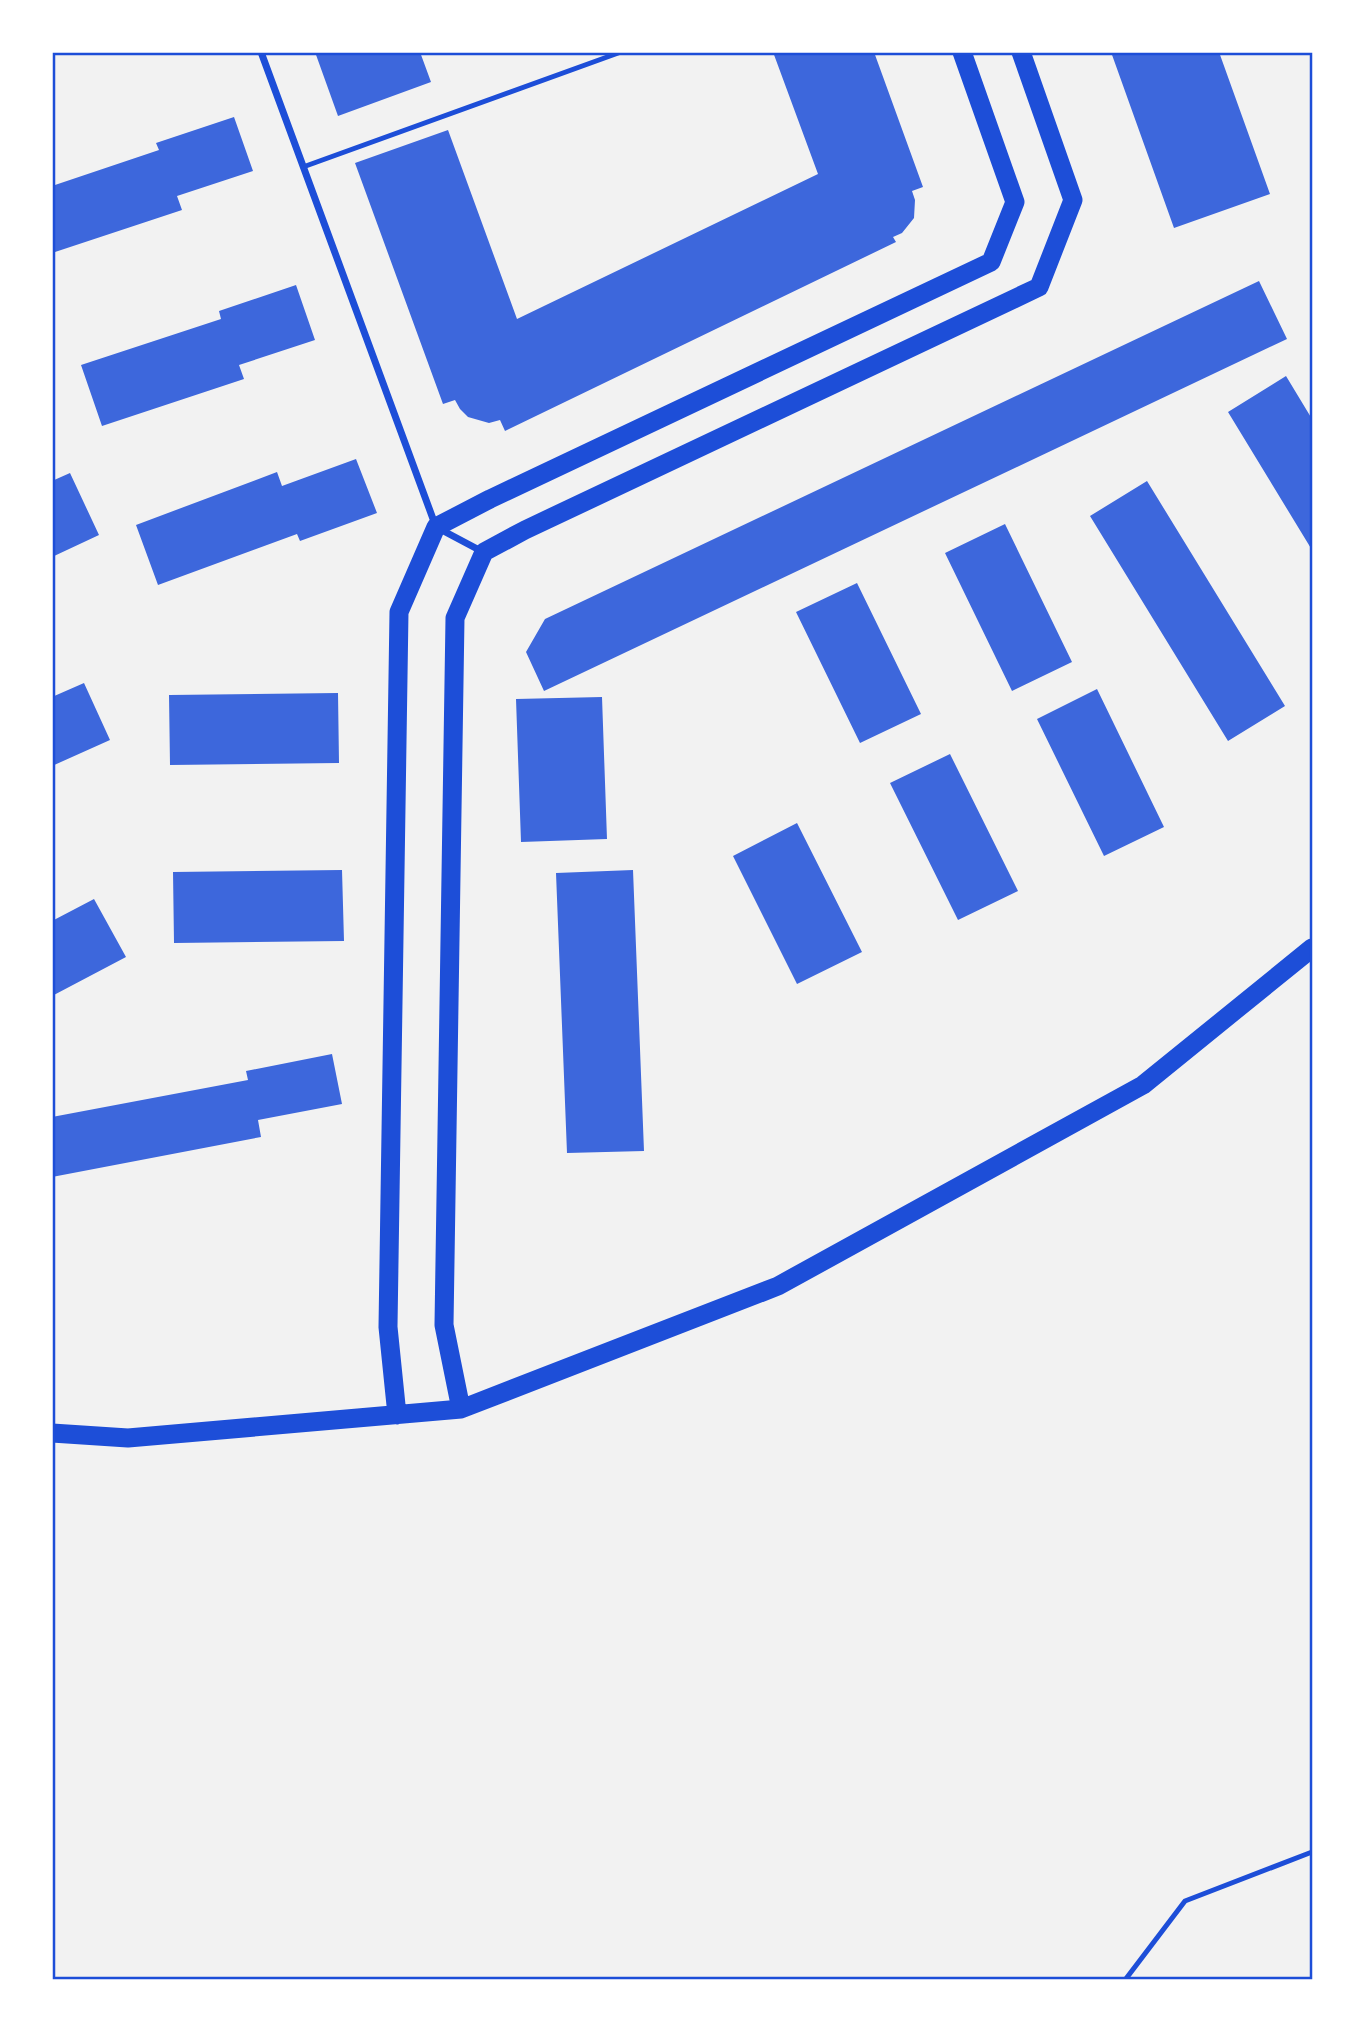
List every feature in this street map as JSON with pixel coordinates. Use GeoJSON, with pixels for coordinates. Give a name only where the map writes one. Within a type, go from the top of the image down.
{"type":"FeatureCollection","features":[{"type":"Feature","properties":{"kind":"highway"},"geometry":{"type":"LineString","coordinates":[[397,1415],[388,1327],[399,612],[436,527],[502,493],[991,262],[1015,202],[962,52]]}},
{"type":"Feature","properties":{"kind":"highway"},"geometry":{"type":"LineString","coordinates":[[461,1409],[444,1325],[455,618],[484,552],[537,524],[1039,287],[1073,200],[1021,52]]}},
{"type":"Feature","properties":{"kind":"highway"},"geometry":{"type":"LineString","coordinates":[[52,1433],[128,1438],[461,1409],[778,1286],[802,1273],[1143,1085],[1312,948]]}},
{"type":"Feature","properties":{"kind":"street"},"geometry":{"type":"LineString","coordinates":[[261,52],[436,527],[484,552]]}},
{"type":"Feature","properties":{"kind":"lane"},"geometry":{"type":"LineString","coordinates":[[303,167],[621,52]]}},
{"type":"Feature","properties":{"kind":"lane"},"geometry":{"type":"LineString","coordinates":[[1125,1979],[1185,1901],[1312,1852]]}},
{"type":"Feature","properties":{"kind":"building"},"geometry":{"type":"Polygon","coordinates":[[[315,52],[420,52],[431,82],[338,116],[315,52]]]}},
{"type":"Feature","properties":{"kind":"building"},"geometry":{"type":"Polygon","coordinates":[[[773,52],[874,52],[923,187],[912,191],[915,200],[914,218],[902,233],[893,237],[896,242],[505,431],[500,420],[489,423],[468,417],[455,400],[443,404],[355,163],[448,130],[517,319],[818,174],[773,52]]]}},
{"type":"Feature","properties":{"kind":"building"},"geometry":{"type":"Polygon","coordinates":[[[1111,52],[1219,52],[1270,194],[1174,228],[1111,52]]]}},
{"type":"Feature","properties":{"kind":"building"},"geometry":{"type":"Polygon","coordinates":[[[234,117],[253,171],[177,196],[182,210],[52,253],[52,186],[159,150],[156,143],[234,117]]]}},
{"type":"Feature","properties":{"kind":"building"},"geometry":{"type":"Polygon","coordinates":[[[1259,281],[1287,339],[544,691],[526,652],[545,619],[1259,281]]]}},
{"type":"Feature","properties":{"kind":"building"},"geometry":{"type":"Polygon","coordinates":[[[296,285],[315,340],[239,365],[244,379],[102,426],[81,365],[221,319],[219,311],[296,285]]]}},
{"type":"Feature","properties":{"kind":"building"},"geometry":{"type":"Polygon","coordinates":[[[1286,376],[1312,419],[1312,550],[1228,412],[1286,376]]]}},
{"type":"Feature","properties":{"kind":"building"},"geometry":{"type":"Polygon","coordinates":[[[356,459],[377,513],[300,541],[297,534],[158,585],[136,525],[277,472],[282,486],[356,459]]]}},
{"type":"Feature","properties":{"kind":"building"},"geometry":{"type":"Polygon","coordinates":[[[70,473],[99,535],[52,557],[52,481],[70,473]]]}},
{"type":"Feature","properties":{"kind":"building"},"geometry":{"type":"Polygon","coordinates":[[[1147,481],[1285,706],[1228,741],[1090,516],[1147,481]]]}},
{"type":"Feature","properties":{"kind":"building"},"geometry":{"type":"Polygon","coordinates":[[[1005,524],[1072,662],[1012,691],[945,553],[1005,524]]]}},
{"type":"Feature","properties":{"kind":"building"},"geometry":{"type":"Polygon","coordinates":[[[857,583],[921,714],[860,743],[796,612],[857,583]]]}},
{"type":"Feature","properties":{"kind":"building"},"geometry":{"type":"Polygon","coordinates":[[[84,683],[110,740],[52,766],[52,697],[84,683]]]}},
{"type":"Feature","properties":{"kind":"building"},"geometry":{"type":"Polygon","coordinates":[[[1097,689],[1164,827],[1104,856],[1037,719],[1097,689]]]}},
{"type":"Feature","properties":{"kind":"building"},"geometry":{"type":"Polygon","coordinates":[[[338,693],[339,763],[170,765],[169,695],[338,693]]]}},
{"type":"Feature","properties":{"kind":"building"},"geometry":{"type":"Polygon","coordinates":[[[602,697],[607,839],[521,842],[516,699],[602,697]]]}},
{"type":"Feature","properties":{"kind":"building"},"geometry":{"type":"Polygon","coordinates":[[[950,754],[1018,891],[958,920],[890,783],[950,754]]]}},
{"type":"Feature","properties":{"kind":"building"},"geometry":{"type":"Polygon","coordinates":[[[797,823],[862,952],[797,984],[733,856],[797,823]]]}},
{"type":"Feature","properties":{"kind":"building"},"geometry":{"type":"Polygon","coordinates":[[[342,870],[344,941],[174,943],[173,872],[342,870]]]}},
{"type":"Feature","properties":{"kind":"building"},"geometry":{"type":"Polygon","coordinates":[[[633,870],[644,1151],[567,1153],[556,873],[633,870]]]}},
{"type":"Feature","properties":{"kind":"building"},"geometry":{"type":"Polygon","coordinates":[[[94,899],[126,957],[52,996],[52,921],[94,899]]]}},
{"type":"Feature","properties":{"kind":"building"},"geometry":{"type":"Polygon","coordinates":[[[332,1054],[342,1104],[258,1120],[261,1137],[52,1177],[52,1117],[248,1080],[246,1071],[332,1054]]]}}]}
